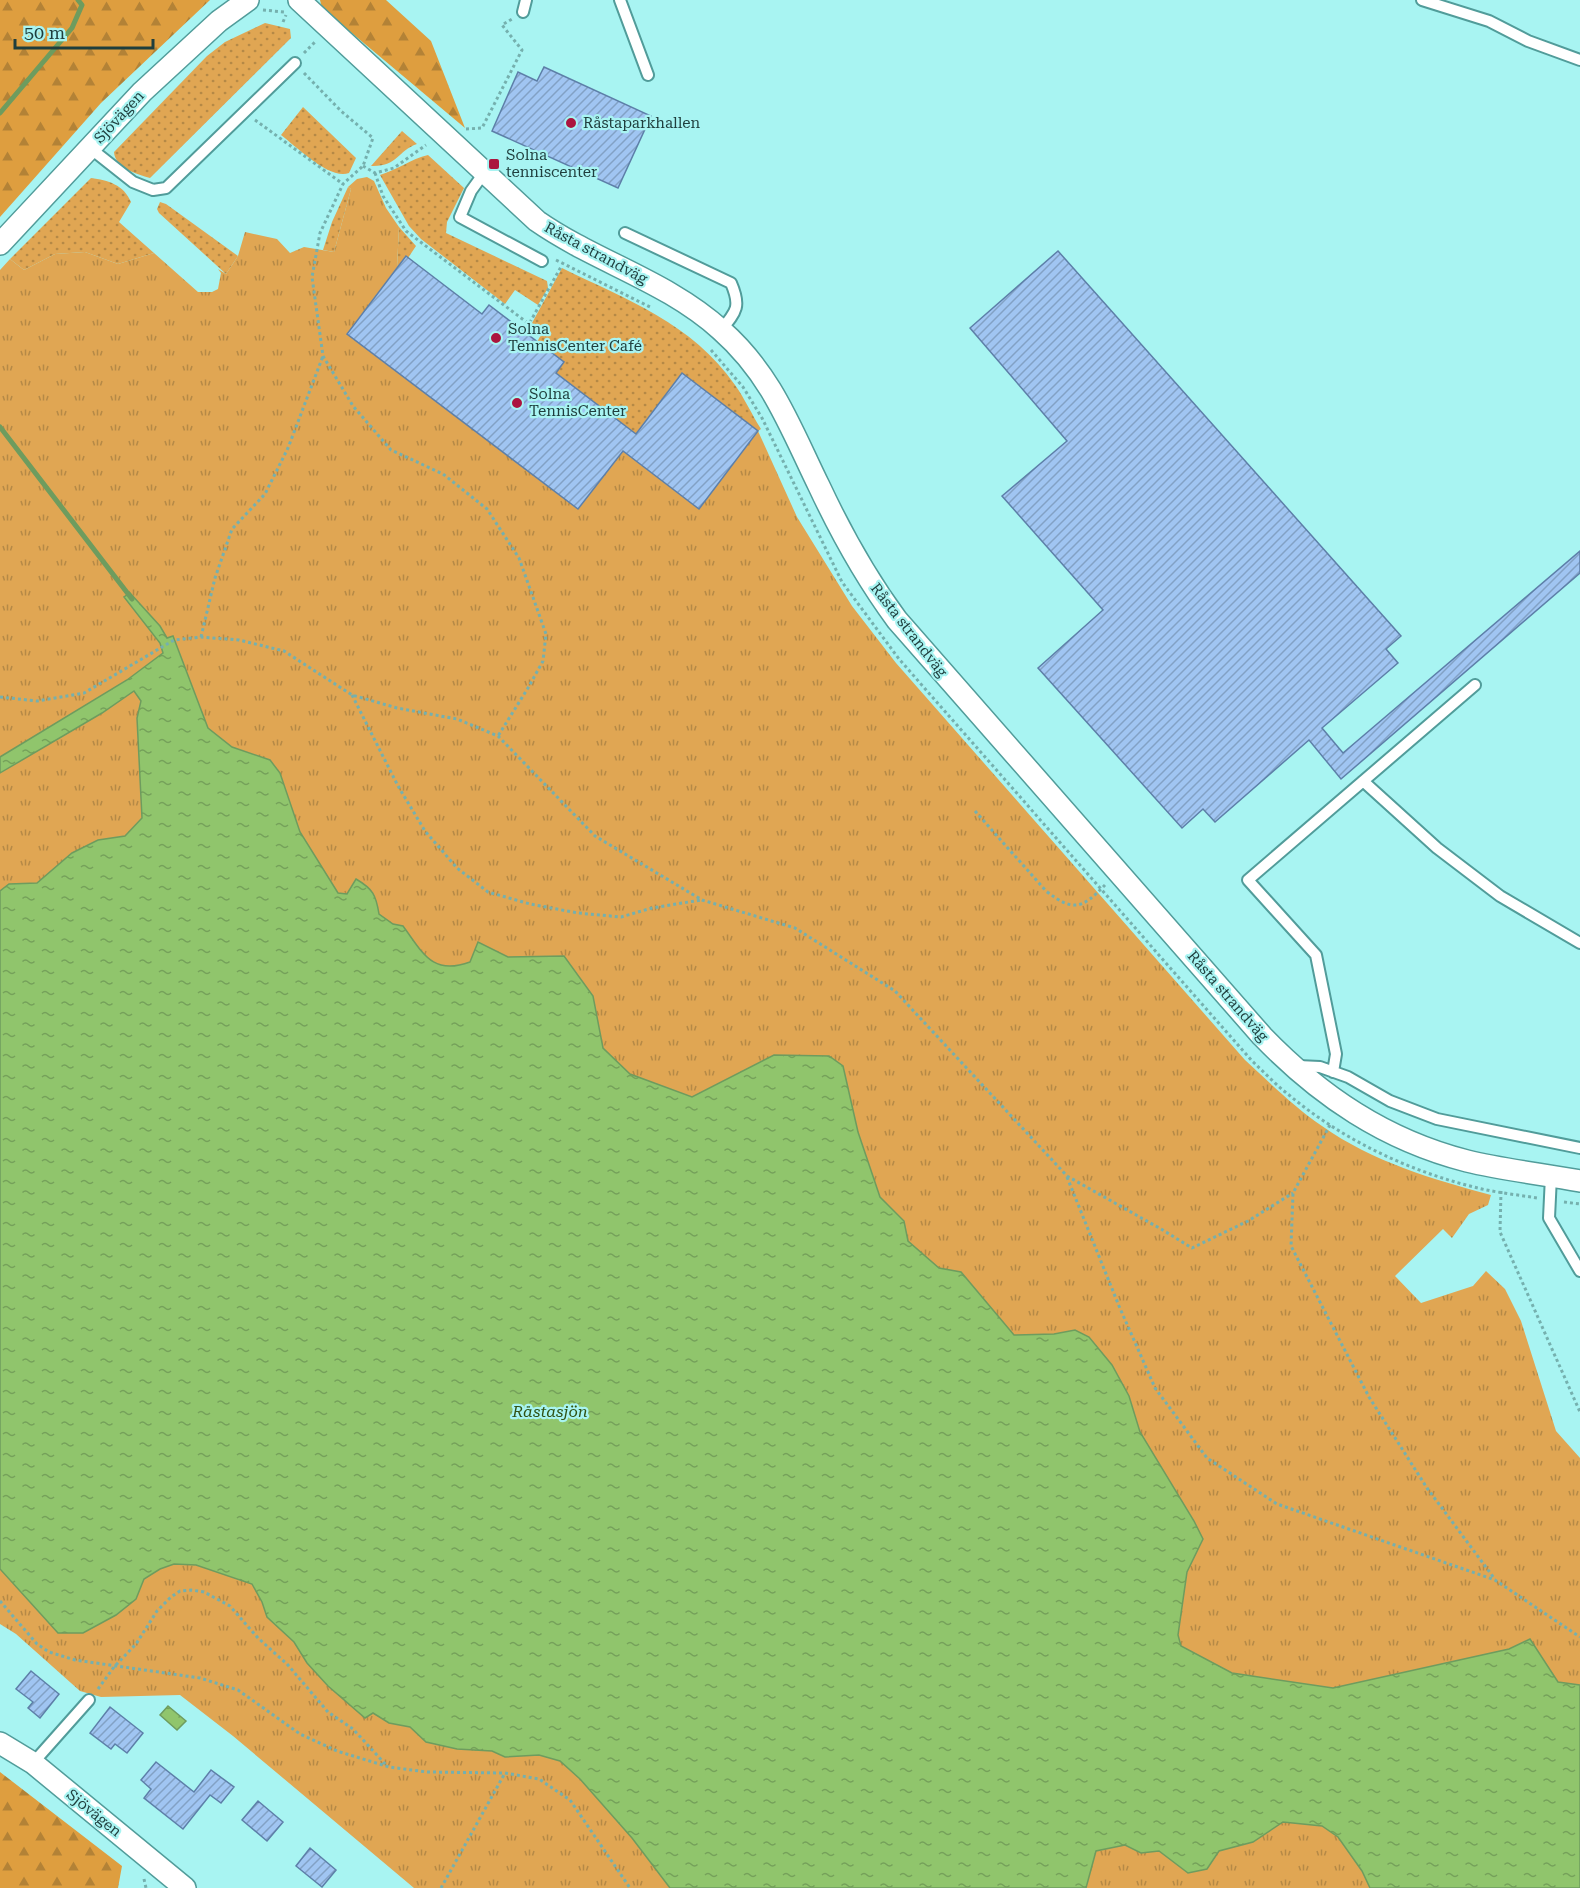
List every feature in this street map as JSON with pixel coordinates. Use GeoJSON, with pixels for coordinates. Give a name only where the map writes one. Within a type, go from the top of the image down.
{"type":"FeatureCollection","features":[{"type":"Feature","properties":{"kind":"street","name":"Sjövägen"},"geometry":{"type":"LineString","coordinates":[[0,244],[142,92],[219,21],[251,5]]}},
{"type":"Feature","properties":{"kind":"street","name":"Råsta strandväg"},"geometry":{"type":"LineString","coordinates":[[293,6],[537,221],[561,238],[670,292],[721,330],[762,375],[779,401],[843,534],[878,595],[921,648],[1290,1065],[1331,1098],[1384,1130],[1430,1149],[1467,1161],[1580,1181]]}},
{"type":"Feature","properties":{"kind":"street","name":"Sjövägen"},"geometry":{"type":"LineString","coordinates":[[0,1743],[33,1763],[185,1888]]}},
{"type":"Feature","properties":{"kind":"lane"},"geometry":{"type":"LineString","coordinates":[[523,12],[526,0]]}},
{"type":"Feature","properties":{"kind":"lane"},"geometry":{"type":"LineString","coordinates":[[620,0],[648,75]]}},
{"type":"Feature","properties":{"kind":"lane"},"geometry":{"type":"LineString","coordinates":[[1422,0],[1489,21],[1528,41],[1580,60]]}},
{"type":"Feature","properties":{"kind":"lane"},"geometry":{"type":"LineString","coordinates":[[90,148],[133,182],[153,189],[166,188],[295,63]]}},
{"type":"Feature","properties":{"kind":"lane"},"geometry":{"type":"LineString","coordinates":[[484,173],[471,191],[460,217],[542,261]]}},
{"type":"Feature","properties":{"kind":"lane"},"geometry":{"type":"LineString","coordinates":[[625,233],[731,283],[737,297],[736,312],[721,330]]}},
{"type":"Feature","properties":{"kind":"lane"},"geometry":{"type":"LineString","coordinates":[[1333,1072],[1336,1054],[1316,955],[1248,880],[1475,685]]}},
{"type":"Feature","properties":{"kind":"lane"},"geometry":{"type":"LineString","coordinates":[[1363,781],[1437,848],[1500,896],[1580,944]]}},
{"type":"Feature","properties":{"kind":"lane"},"geometry":{"type":"LineString","coordinates":[[1290,1065],[1320,1067],[1348,1077],[1390,1101],[1437,1119],[1580,1148]]}},
{"type":"Feature","properties":{"kind":"lane"},"geometry":{"type":"LineString","coordinates":[[1551,1176],[1550,1218],[1580,1271]]}},
{"type":"Feature","properties":{"kind":"lane"},"geometry":{"type":"LineString","coordinates":[[33,1763],[89,1700]]}},
{"type":"Feature","properties":{"kind":"path"},"geometry":{"type":"LineString","coordinates":[[251,5],[271,10],[293,6]]}},
{"type":"Feature","properties":{"kind":"path"},"geometry":{"type":"LineString","coordinates":[[283,22],[293,6]]}},
{"type":"Feature","properties":{"kind":"path"},"geometry":{"type":"LineString","coordinates":[[460,129],[482,128],[522,50],[502,25]]}},
{"type":"Feature","properties":{"kind":"path"},"geometry":{"type":"LineString","coordinates":[[316,41],[295,63],[341,111],[373,138],[363,166],[343,184],[320,232],[312,277],[323,356],[353,406],[391,450],[443,474],[487,509],[519,558],[546,634],[543,661],[498,736]]}},
{"type":"Feature","properties":{"kind":"path"},"geometry":{"type":"LineString","coordinates":[[244,111],[343,184]]}},
{"type":"Feature","properties":{"kind":"path"},"geometry":{"type":"LineString","coordinates":[[375,173],[394,168],[426,145]]}},
{"type":"Feature","properties":{"kind":"path"},"geometry":{"type":"LineString","coordinates":[[363,166],[375,173],[383,196],[406,231],[529,324],[562,265]]}},
{"type":"Feature","properties":{"kind":"path"},"geometry":{"type":"LineString","coordinates":[[201,637],[214,578],[232,529],[265,494],[296,429],[323,356]]}},
{"type":"Feature","properties":{"kind":"path"},"geometry":{"type":"LineString","coordinates":[[0,697],[37,701],[84,693],[174,639],[201,637],[239,640],[284,651],[352,695],[397,708],[457,719],[498,736],[595,836],[702,900],[795,928],[895,991],[1067,1176],[1192,1248],[1248,1221],[1293,1193]]}},
{"type":"Feature","properties":{"kind":"path"},"geometry":{"type":"LineString","coordinates":[[352,695],[398,786],[425,831],[458,868],[488,892],[530,904],[621,917],[702,900]]}},
{"type":"Feature","properties":{"kind":"path"},"geometry":{"type":"LineString","coordinates":[[975,811],[1046,891],[1060,902],[1076,905],[1089,902],[1117,871]]}},
{"type":"Feature","properties":{"kind":"path"},"geometry":{"type":"LineString","coordinates":[[1330,1125],[1293,1193],[1291,1246],[1364,1387],[1427,1488],[1495,1580]]}},
{"type":"Feature","properties":{"kind":"path"},"geometry":{"type":"LineString","coordinates":[[1503,1168],[1500,1232],[1580,1412]]}},
{"type":"Feature","properties":{"kind":"path"},"geometry":{"type":"LineString","coordinates":[[1067,1176],[1155,1389],[1207,1458],[1277,1504],[1495,1580],[1580,1637]]}},
{"type":"Feature","properties":{"kind":"path"},"geometry":{"type":"LineString","coordinates":[[89,1700],[114,1667],[136,1644],[157,1611],[171,1597],[180,1591],[204,1592],[230,1606],[258,1638],[287,1664],[328,1712],[353,1730],[389,1767]]}},
{"type":"Feature","properties":{"kind":"path"},"geometry":{"type":"LineString","coordinates":[[0,1601],[38,1644],[49,1652],[75,1660],[114,1667],[200,1678],[238,1690],[300,1734],[337,1751],[389,1767],[427,1772],[505,1773],[539,1779],[570,1800],[630,1888]]}},
{"type":"Feature","properties":{"kind":"path"},"geometry":{"type":"LineString","coordinates":[[441,1888],[505,1773]]}},
{"type":"Feature","properties":{"kind":"green space"},"geometry":{"type":"Polygon","coordinates":[[[0,0],[210,0],[101,103],[0,217],[0,0]]]}},
{"type":"Feature","properties":{"kind":"green space"},"geometry":{"type":"Polygon","coordinates":[[[320,0],[386,0],[431,41],[465,128],[322,8],[320,0]]]}},
{"type":"Feature","properties":{"kind":"green space"},"geometry":{"type":"Polygon","coordinates":[[[265,23],[290,29],[291,38],[150,178],[128,170],[118,162],[114,152],[207,56],[225,42],[265,23]]]}},
{"type":"Feature","properties":{"kind":"green space"},"geometry":{"type":"Polygon","coordinates":[[[303,107],[356,158],[349,173],[332,172],[323,167],[281,135],[303,107]]]}},
{"type":"Feature","properties":{"kind":"green space"},"geometry":{"type":"Polygon","coordinates":[[[402,131],[417,144],[387,164],[371,166],[402,131]]]}},
{"type":"Feature","properties":{"kind":"green space"},"geometry":{"type":"Polygon","coordinates":[[[428,155],[464,188],[447,222],[446,233],[547,281],[548,288],[538,305],[515,290],[505,304],[421,239],[409,226],[380,175],[428,155]]]}},
{"type":"Feature","properties":{"kind":"green space"},"geometry":{"type":"Polygon","coordinates":[[[367,177],[374,181],[386,208],[399,227],[397,268],[347,334],[578,509],[623,451],[699,508],[758,431],[797,517],[852,606],[896,663],[1245,1060],[1312,1119],[1341,1139],[1425,1176],[1491,1195],[1488,1205],[1469,1214],[1452,1238],[1443,1229],[1395,1276],[1421,1303],[1473,1286],[1486,1271],[1505,1289],[1521,1321],[1556,1431],[1580,1458],[1580,1888],[414,1888],[233,1736],[180,1695],[101,1697],[80,1691],[16,1634],[0,1624],[0,270],[10,259],[24,270],[55,254],[85,252],[118,264],[154,253],[198,292],[212,292],[218,289],[221,273],[218,269],[226,274],[238,256],[245,232],[277,239],[290,253],[304,247],[334,252],[351,189],[348,187],[357,179],[367,177]]]}},
{"type":"Feature","properties":{"kind":"green space"},"geometry":{"type":"Polygon","coordinates":[[[91,178],[109,182],[124,191],[131,202],[119,222],[154,253],[118,264],[85,252],[55,254],[24,270],[10,259],[91,178]]]}},
{"type":"Feature","properties":{"kind":"green space"},"geometry":{"type":"Polygon","coordinates":[[[348,187],[351,189],[334,252],[323,250],[332,222],[348,187]]]}},
{"type":"Feature","properties":{"kind":"green space"},"geometry":{"type":"Polygon","coordinates":[[[160,202],[238,256],[226,274],[159,213],[157,209],[160,202]]]}},
{"type":"Feature","properties":{"kind":"green space"},"geometry":{"type":"Polygon","coordinates":[[[399,227],[416,246],[397,268],[399,227]]]}},
{"type":"Feature","properties":{"kind":"green space"},"geometry":{"type":"Polygon","coordinates":[[[562,268],[657,315],[699,345],[718,363],[735,385],[761,429],[758,431],[682,374],[636,434],[556,373],[537,342],[542,333],[532,323],[562,268]]]}},
{"type":"Feature","properties":{"kind":"green space"},"geometry":{"type":"Polygon","coordinates":[[[0,1772],[122,1866],[118,1888],[0,1888],[0,1772]]]}},
{"type":"Feature","properties":{"kind":"water","name":"Råstasjön"},"geometry":{"type":"Polygon","coordinates":[[[130,593],[160,626],[167,638],[173,636],[208,728],[232,747],[270,760],[280,773],[300,832],[338,893],[347,894],[356,879],[362,883],[373,893],[379,914],[393,924],[403,926],[423,953],[437,964],[457,966],[470,962],[478,942],[508,957],[564,956],[593,996],[603,1048],[630,1074],[692,1097],[774,1055],[829,1056],[843,1066],[858,1132],[880,1197],[904,1221],[908,1241],[939,1268],[961,1272],[1014,1335],[1054,1334],[1075,1330],[1089,1337],[1112,1365],[1129,1396],[1140,1432],[1203,1539],[1187,1572],[1178,1635],[1181,1646],[1232,1673],[1333,1688],[1509,1649],[1530,1639],[1558,1682],[1580,1685],[1580,1888],[1370,1888],[1362,1871],[1338,1837],[1322,1826],[1283,1822],[1253,1842],[1219,1851],[1207,1869],[1188,1873],[1159,1851],[1141,1853],[1125,1845],[1096,1851],[1086,1888],[670,1888],[632,1838],[580,1779],[560,1761],[539,1755],[505,1757],[492,1751],[457,1749],[426,1742],[410,1727],[389,1723],[373,1713],[365,1718],[328,1686],[307,1663],[294,1642],[267,1617],[252,1584],[196,1565],[174,1564],[144,1579],[136,1599],[116,1615],[83,1633],[58,1633],[0,1569],[0,891],[9,884],[37,883],[72,853],[98,840],[125,836],[142,818],[137,718],[141,701],[134,691],[102,713],[0,773],[0,757],[127,680],[163,653],[160,643],[124,597],[130,593]]]}},
{"type":"Feature","properties":{"kind":"water"},"geometry":{"type":"Polygon","coordinates":[[[168,1706],[186,1721],[177,1730],[160,1715],[168,1706]]]}},
{"type":"Feature","properties":{"kind":"building","name":"Råstaparkhallen"},"geometry":{"type":"Polygon","coordinates":[[[544,67],[651,116],[618,188],[492,131],[518,72],[537,81],[544,67]]]}},
{"type":"Feature","properties":{"kind":"building"},"geometry":{"type":"Polygon","coordinates":[[[1058,251],[1401,636],[1386,649],[1398,663],[1322,728],[1343,753],[1580,551],[1580,573],[1341,779],[1309,740],[1215,822],[1203,809],[1182,828],[1038,668],[1103,610],[1002,496],[1067,441],[970,328],[1058,251]]]}},
{"type":"Feature","properties":{"kind":"building","name":"Solna TennisCenter"},"geometry":{"type":"Polygon","coordinates":[[[406,256],[482,314],[489,305],[564,362],[556,373],[636,434],[682,373],[758,431],[699,509],[623,451],[578,509],[347,334],[406,256]]]}},
{"type":"Feature","properties":{"kind":"building"},"geometry":{"type":"Polygon","coordinates":[[[31,1671],[59,1694],[40,1718],[28,1708],[33,1702],[16,1689],[31,1671]]]}},
{"type":"Feature","properties":{"kind":"building"},"geometry":{"type":"Polygon","coordinates":[[[110,1707],[143,1733],[127,1753],[115,1744],[111,1749],[90,1733],[110,1707]]]}},
{"type":"Feature","properties":{"kind":"building"},"geometry":{"type":"Polygon","coordinates":[[[156,1762],[194,1792],[211,1770],[234,1787],[221,1803],[210,1795],[183,1829],[144,1798],[151,1789],[141,1780],[156,1762]]]}},
{"type":"Feature","properties":{"kind":"building"},"geometry":{"type":"Polygon","coordinates":[[[258,1801],[283,1822],[267,1841],[242,1820],[258,1801]]]}},
{"type":"Feature","properties":{"kind":"building"},"geometry":{"type":"Polygon","coordinates":[[[310,1848],[336,1870],[322,1887],[296,1866],[310,1848]]]}},
{"type":"Feature","properties":{"kind":"waterway"},"geometry":{"type":"LineString","coordinates":[[0,113],[72,28],[82,5],[78,0]]}},
{"type":"Feature","properties":{"kind":"waterway"},"geometry":{"type":"LineString","coordinates":[[0,427],[132,599]]}},
{"type":"Feature","properties":{"kind":"place","name":"Råstaparkhallen"},"geometry":{"type":"Point","coordinates":[571,123]}},
{"type":"Feature","properties":{"kind":"place","name":"Solna tenniscenter"},"geometry":{"type":"Point","coordinates":[494,164]}},
{"type":"Feature","properties":{"kind":"place","name":"Solna TennisCenter Café"},"geometry":{"type":"Point","coordinates":[496,338]}},
{"type":"Feature","properties":{"kind":"place","name":"Solna TennisCenter"},"geometry":{"type":"Point","coordinates":[517,403]}}]}
